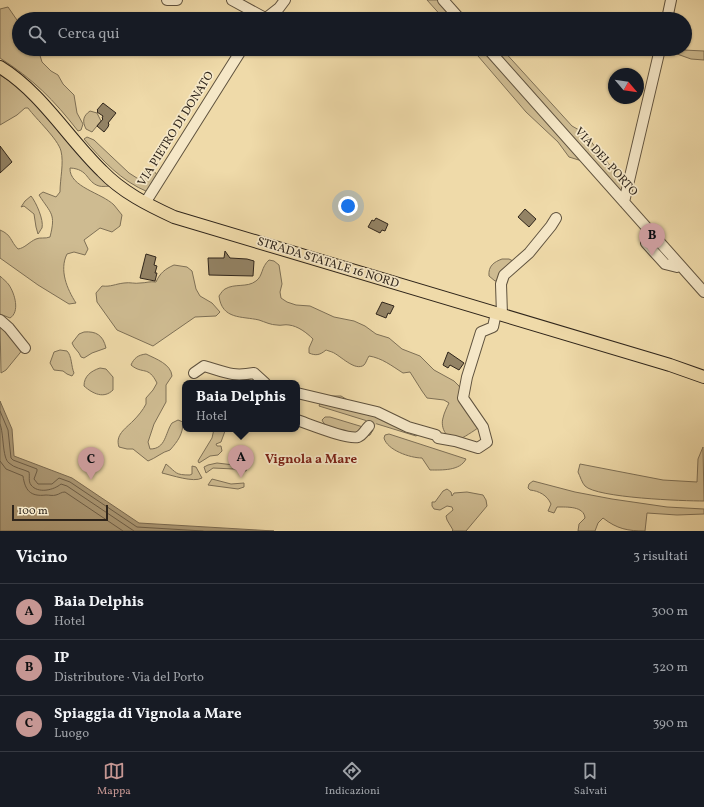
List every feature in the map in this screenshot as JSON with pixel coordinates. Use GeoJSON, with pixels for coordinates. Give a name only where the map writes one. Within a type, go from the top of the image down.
{"type":"FeatureCollection","features":[{"type":"Feature","properties":{"kind":"main road","name":"STRADA STATALE 16 NORD"},"geometry":{"type":"LineString","coordinates":[[0,67],[27,86],[102,172],[132,196],[174,217],[670,365],[704,377]]}},
{"type":"Feature","properties":{"kind":"street"},"geometry":{"type":"LineString","coordinates":[[167,0],[177,0]]}},
{"type":"Feature","properties":{"kind":"street"},"geometry":{"type":"LineString","coordinates":[[232,0],[254,12]]}},
{"type":"Feature","properties":{"kind":"street"},"geometry":{"type":"LineString","coordinates":[[273,12],[279,8],[284,0]]}},
{"type":"Feature","properties":{"kind":"street"},"geometry":{"type":"LineString","coordinates":[[443,0],[454,12]]}},
{"type":"Feature","properties":{"kind":"street"},"geometry":{"type":"LineString","coordinates":[[668,12],[671,0]]}},
{"type":"Feature","properties":{"kind":"street","name":"VIA PIETRO DI DONATO"},"geometry":{"type":"LineString","coordinates":[[145,203],[238,56]]}},
{"type":"Feature","properties":{"kind":"street","name":"VIA DEL PORTO"},"geometry":{"type":"LineString","coordinates":[[494,56],[704,292]]}},
{"type":"Feature","properties":{"kind":"street"},"geometry":{"type":"LineString","coordinates":[[624,202],[658,56]]}},
{"type":"Feature","properties":{"kind":"street"},"geometry":{"type":"LineString","coordinates":[[300,395],[377,412],[408,427],[436,435],[438,438],[455,441],[478,448],[487,442],[484,427],[463,398],[467,377],[481,332],[493,327],[499,314],[501,284],[504,275],[529,253],[556,218]]}},
{"type":"Feature","properties":{"kind":"street"},"geometry":{"type":"LineString","coordinates":[[0,320],[9,328],[25,348]]}},
{"type":"Feature","properties":{"kind":"street"},"geometry":{"type":"LineString","coordinates":[[194,373],[204,366],[228,374],[242,376],[254,373],[261,380]]}},
{"type":"Feature","properties":{"kind":"street"},"geometry":{"type":"LineString","coordinates":[[300,421],[341,435],[356,438],[362,435],[368,426]]}},
{"type":"Feature","properties":{"kind":"shaded area"},"geometry":{"type":"Polygon","coordinates":[[[427,0],[438,0],[449,12],[438,12],[427,0]]]}},
{"type":"Feature","properties":{"kind":"shaded area"},"geometry":{"type":"Polygon","coordinates":[[[8,7],[12,13],[12,56],[40,56],[42,62],[51,71],[58,75],[63,84],[74,95],[77,113],[83,124],[81,130],[78,131],[60,109],[33,82],[0,58],[0,9],[8,7]]]}},
{"type":"Feature","properties":{"kind":"shaded area"},"geometry":{"type":"Polygon","coordinates":[[[692,50],[704,51],[704,60],[691,59],[683,56],[692,56],[692,50]]]}},
{"type":"Feature","properties":{"kind":"shaded area"},"geometry":{"type":"Polygon","coordinates":[[[478,56],[488,56],[582,161],[569,157],[558,142],[526,112],[478,56]]]}},
{"type":"Feature","properties":{"kind":"shaded area"},"geometry":{"type":"Polygon","coordinates":[[[498,56],[508,56],[572,126],[586,134],[615,174],[622,181],[627,183],[624,195],[498,56]]]}},
{"type":"Feature","properties":{"kind":"shaded area"},"geometry":{"type":"Polygon","coordinates":[[[0,75],[30,96],[112,186],[99,186],[92,182],[81,171],[70,168],[71,175],[75,180],[80,185],[109,201],[122,215],[120,226],[112,232],[100,228],[84,240],[88,249],[85,255],[74,252],[67,254],[64,266],[65,279],[76,303],[69,304],[38,285],[0,258],[0,230],[9,236],[18,249],[36,239],[50,237],[52,229],[51,214],[39,195],[43,192],[56,197],[60,192],[62,161],[61,151],[56,141],[28,108],[25,108],[17,115],[0,125],[0,75]]]}},
{"type":"Feature","properties":{"kind":"shaded area"},"geometry":{"type":"Polygon","coordinates":[[[90,111],[97,113],[101,121],[92,132],[86,129],[84,124],[85,117],[90,111]]]}},
{"type":"Feature","properties":{"kind":"shaded area"},"geometry":{"type":"Polygon","coordinates":[[[87,137],[94,140],[129,173],[140,180],[147,168],[154,171],[157,175],[148,192],[129,182],[113,169],[84,139],[87,137]]]}},
{"type":"Feature","properties":{"kind":"shaded area"},"geometry":{"type":"Polygon","coordinates":[[[31,196],[42,220],[42,228],[38,234],[34,214],[24,206],[21,207],[31,196]]]}},
{"type":"Feature","properties":{"kind":"shaded area"},"geometry":{"type":"Polygon","coordinates":[[[502,259],[509,259],[513,261],[500,281],[495,281],[489,276],[489,270],[494,263],[502,259]]]}},
{"type":"Feature","properties":{"kind":"shaded area"},"geometry":{"type":"Polygon","coordinates":[[[269,260],[274,261],[279,265],[282,284],[280,292],[281,298],[296,305],[310,306],[334,317],[354,321],[365,326],[376,334],[389,338],[402,349],[420,356],[434,370],[454,381],[459,386],[478,428],[461,439],[455,439],[448,436],[445,433],[442,422],[449,403],[444,400],[427,398],[410,372],[403,373],[383,360],[369,356],[365,364],[360,367],[352,365],[332,352],[326,350],[316,355],[311,354],[309,353],[309,348],[313,339],[299,328],[234,316],[228,313],[221,304],[219,296],[224,289],[249,284],[256,281],[260,277],[266,263],[269,260]]]}},
{"type":"Feature","properties":{"kind":"shaded area"},"geometry":{"type":"Polygon","coordinates":[[[174,265],[187,267],[192,271],[196,289],[200,296],[212,303],[220,312],[216,316],[195,317],[153,346],[117,330],[97,302],[96,293],[102,286],[111,286],[121,283],[156,282],[163,272],[174,265]]]}},
{"type":"Feature","properties":{"kind":"shaded area"},"geometry":{"type":"Polygon","coordinates":[[[0,276],[9,285],[15,298],[15,312],[10,318],[0,314],[0,276]]]}},
{"type":"Feature","properties":{"kind":"shaded area"},"geometry":{"type":"Polygon","coordinates":[[[0,323],[24,348],[6,370],[1,373],[0,323]]]}},
{"type":"Feature","properties":{"kind":"shaded area"},"geometry":{"type":"Polygon","coordinates":[[[84,332],[92,332],[101,337],[106,348],[92,353],[84,358],[81,357],[72,343],[79,334],[84,332]]]}},
{"type":"Feature","properties":{"kind":"shaded area"},"geometry":{"type":"Polygon","coordinates":[[[60,350],[67,351],[70,356],[74,373],[72,376],[63,371],[54,370],[50,363],[54,352],[60,350]]]}},
{"type":"Feature","properties":{"kind":"shaded area"},"geometry":{"type":"Polygon","coordinates":[[[146,354],[166,365],[172,376],[166,385],[166,402],[154,424],[148,442],[150,449],[159,446],[162,443],[172,423],[178,420],[182,422],[180,437],[170,450],[148,461],[133,449],[119,447],[118,443],[118,439],[122,432],[142,411],[146,404],[146,398],[157,383],[151,374],[139,370],[131,365],[133,360],[146,354]]]}},
{"type":"Feature","properties":{"kind":"shaded area"},"geometry":{"type":"Polygon","coordinates":[[[100,368],[106,369],[113,377],[113,390],[110,393],[102,395],[91,391],[84,386],[85,379],[89,374],[100,368]]]}},
{"type":"Feature","properties":{"kind":"shaded area"},"geometry":{"type":"Polygon","coordinates":[[[341,396],[356,405],[419,434],[416,436],[319,406],[323,397],[341,396]]]}},
{"type":"Feature","properties":{"kind":"shaded area"},"geometry":{"type":"Polygon","coordinates":[[[325,417],[330,417],[373,430],[370,435],[364,437],[340,432],[325,424],[322,420],[325,417]]]}},
{"type":"Feature","properties":{"kind":"shaded area"},"geometry":{"type":"Polygon","coordinates":[[[213,432],[225,432],[221,442],[216,444],[217,446],[221,446],[222,451],[218,455],[210,456],[199,463],[198,461],[212,438],[213,432]]]}},
{"type":"Feature","properties":{"kind":"shaded area"},"geometry":{"type":"Polygon","coordinates":[[[389,434],[466,459],[460,466],[455,468],[430,470],[422,458],[411,457],[394,450],[384,438],[385,435],[389,434]]]}},
{"type":"Feature","properties":{"kind":"shaded area"},"geometry":{"type":"Polygon","coordinates":[[[703,447],[704,501],[642,498],[606,493],[593,490],[585,486],[578,472],[580,464],[663,480],[697,482],[698,459],[703,447]]]}},
{"type":"Feature","properties":{"kind":"shaded area"},"geometry":{"type":"Polygon","coordinates":[[[217,463],[247,466],[246,471],[213,468],[206,473],[204,467],[217,463]]]}},
{"type":"Feature","properties":{"kind":"shaded area"},"geometry":{"type":"Polygon","coordinates":[[[166,464],[176,473],[181,475],[192,474],[192,466],[196,467],[202,478],[194,480],[162,473],[166,464]]]}},
{"type":"Feature","properties":{"kind":"shaded area"},"geometry":{"type":"Polygon","coordinates":[[[212,479],[231,484],[244,483],[244,487],[238,489],[208,485],[212,479]]]}},
{"type":"Feature","properties":{"kind":"shaded area"},"geometry":{"type":"Polygon","coordinates":[[[533,481],[575,492],[612,499],[667,507],[704,509],[704,514],[677,515],[647,513],[645,531],[623,529],[613,525],[603,518],[598,523],[595,531],[578,531],[579,524],[585,518],[582,511],[570,507],[557,507],[554,513],[548,511],[551,504],[547,498],[540,492],[530,490],[528,488],[529,484],[533,481]]]}},
{"type":"Feature","properties":{"kind":"shaded area"},"geometry":{"type":"Polygon","coordinates":[[[447,489],[451,492],[452,496],[454,493],[467,492],[483,495],[486,500],[487,506],[466,531],[452,531],[453,530],[446,516],[453,510],[452,507],[447,506],[440,510],[434,509],[432,506],[432,502],[435,502],[443,491],[447,489]]]}},
{"type":"Feature","properties":{"kind":"water"},"geometry":{"type":"Polygon","coordinates":[[[0,401],[12,429],[14,456],[72,478],[139,523],[274,531],[0,531],[0,401]]]}},
{"type":"Feature","properties":{"kind":"building"},"geometry":{"type":"Polygon","coordinates":[[[103,103],[116,113],[108,123],[108,127],[104,132],[97,126],[103,119],[103,116],[97,112],[97,110],[103,103]]]}},
{"type":"Feature","properties":{"kind":"building"},"geometry":{"type":"Polygon","coordinates":[[[0,146],[12,162],[0,173],[0,146]]]}},
{"type":"Feature","properties":{"kind":"building"},"geometry":{"type":"Polygon","coordinates":[[[525,209],[536,219],[529,227],[518,217],[525,209]]]}},
{"type":"Feature","properties":{"kind":"building"},"geometry":{"type":"Polygon","coordinates":[[[376,218],[388,224],[385,231],[382,230],[380,233],[368,227],[372,220],[374,221],[376,218]]]}},
{"type":"Feature","properties":{"kind":"building"},"geometry":{"type":"Polygon","coordinates":[[[225,251],[230,258],[254,261],[253,276],[209,275],[208,258],[224,258],[225,251]]]}},
{"type":"Feature","properties":{"kind":"building"},"geometry":{"type":"Polygon","coordinates":[[[146,254],[156,257],[154,265],[157,266],[155,273],[157,273],[155,281],[140,278],[146,254]]]}},
{"type":"Feature","properties":{"kind":"building"},"geometry":{"type":"Polygon","coordinates":[[[382,302],[394,306],[386,318],[376,314],[382,302]]]}},
{"type":"Feature","properties":{"kind":"building"},"geometry":{"type":"Polygon","coordinates":[[[448,352],[464,363],[459,370],[450,365],[448,368],[443,365],[448,352]]]}},
{"type":"Feature","properties":{"kind":"tunnel"},"geometry":{"type":"LineString","coordinates":[[369,426],[377,412]]}},
{"type":"Feature","properties":{"kind":"place","name":"IP"},"geometry":{"type":"Point","coordinates":[652,256]}},
{"type":"Feature","properties":{"kind":"place","name":"Baia Delphis"},"geometry":{"type":"Point","coordinates":[241,478]}},
{"type":"Feature","properties":{"kind":"place","name":"Spiaggia di Vignola a Mare"},"geometry":{"type":"Point","coordinates":[91,480]}},
{"type":"Feature","properties":{"kind":"district","name":"Vignola a Mare"},"geometry":{"type":"Point","coordinates":[311,460]}}]}
